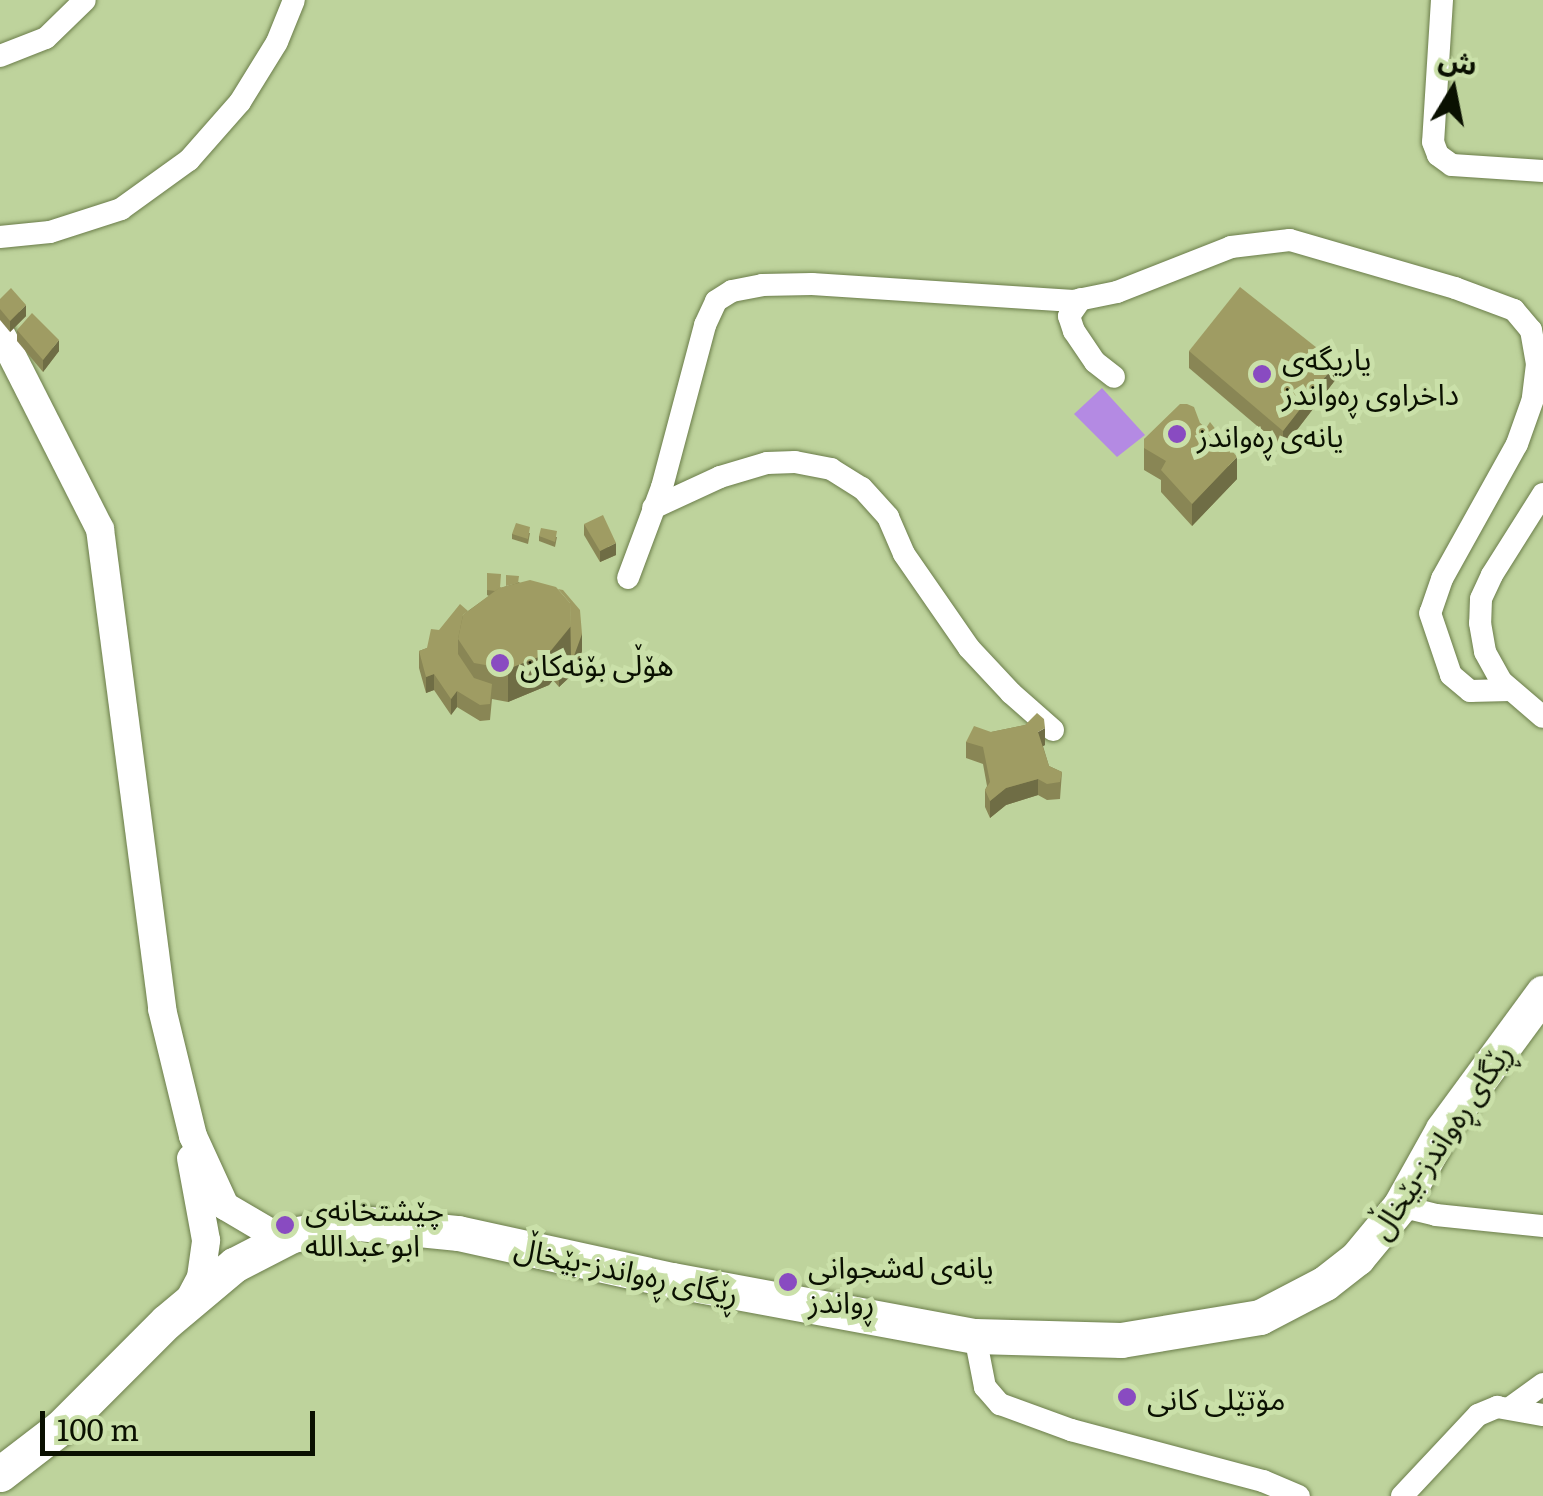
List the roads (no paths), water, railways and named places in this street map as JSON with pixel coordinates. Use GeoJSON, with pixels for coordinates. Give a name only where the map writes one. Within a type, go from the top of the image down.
{"type":"FeatureCollection","features":[{"type":"Feature","properties":{"kind":"main road","name":"ڕێگای ڕەواندز-بێخاڵ"},"geometry":{"type":"LineString","coordinates":[[0,1474],[60,1428],[186,1305],[234,1265],[292,1235],[359,1224],[458,1233],[672,1280],[975,1336],[1121,1340],[1260,1317],[1325,1283],[1357,1258],[1400,1206],[1443,1128],[1543,994]]}},
{"type":"Feature","properties":{"kind":"street"},"geometry":{"type":"LineString","coordinates":[[0,56],[46,38],[85,0]]}},
{"type":"Feature","properties":{"kind":"street"},"geometry":{"type":"LineString","coordinates":[[0,237],[50,232],[121,209],[189,160],[240,102],[277,42],[294,0]]}},
{"type":"Feature","properties":{"kind":"street"},"geometry":{"type":"LineString","coordinates":[[1442,0],[1433,142],[1438,155],[1452,165],[1543,171]]}},
{"type":"Feature","properties":{"kind":"street"},"geometry":{"type":"LineString","coordinates":[[628,578],[654,508],[705,325],[716,302],[732,291],[762,285],[812,284],[1081,299],[1117,292],[1231,247],[1290,240],[1455,288],[1514,310],[1531,330],[1536,364],[1534,399],[1517,444],[1442,578],[1430,613],[1451,675],[1470,690],[1510,690]]}},
{"type":"Feature","properties":{"kind":"street"},"geometry":{"type":"LineString","coordinates":[[1081,299],[1069,316],[1074,331],[1095,362],[1114,377]]}},
{"type":"Feature","properties":{"kind":"street"},"geometry":{"type":"LineString","coordinates":[[0,332],[100,529],[162,1010],[194,1136],[225,1206],[271,1233],[292,1235]]}},
{"type":"Feature","properties":{"kind":"street"},"geometry":{"type":"LineString","coordinates":[[654,508],[720,477],[767,464],[795,462],[832,469],[862,488],[888,517],[904,554],[969,648],[1010,693],[1054,730]]}},
{"type":"Feature","properties":{"kind":"street"},"geometry":{"type":"LineString","coordinates":[[1543,494],[1511,540],[1482,599],[1485,652],[1510,690],[1543,716]]}},
{"type":"Feature","properties":{"kind":"street"},"geometry":{"type":"LineString","coordinates":[[186,1305],[200,1278],[206,1240],[190,1160],[194,1136]]}},
{"type":"Feature","properties":{"kind":"street"},"geometry":{"type":"LineString","coordinates":[[1400,1206],[1436,1215],[1543,1226]]}},
{"type":"Feature","properties":{"kind":"street"},"geometry":{"type":"LineString","coordinates":[[975,1336],[985,1388],[1000,1404],[1071,1430],[1262,1481],[1299,1496]]}},
{"type":"Feature","properties":{"kind":"street"},"geometry":{"type":"LineString","coordinates":[[1510,1408],[1543,1384]]}},
{"type":"Feature","properties":{"kind":"street"},"geometry":{"type":"LineString","coordinates":[[1402,1496],[1478,1416],[1498,1407],[1543,1414]]}},
{"type":"Feature","properties":{"kind":"place","name":"یاریگەی داخراوی ڕەواندز"},"geometry":{"type":"Point","coordinates":[1262,374]}},
{"type":"Feature","properties":{"kind":"place","name":"یانەی ڕەواندز"},"geometry":{"type":"Point","coordinates":[1177,434]}},
{"type":"Feature","properties":{"kind":"place","name":"هۆڵی بۆنەکان"},"geometry":{"type":"Point","coordinates":[500,663]}},
{"type":"Feature","properties":{"kind":"place","name":"چێشتخانەی ابو عبدالله"},"geometry":{"type":"Point","coordinates":[285,1225]}},
{"type":"Feature","properties":{"kind":"place","name":"یانەی لەشجوانی ڕواندز"},"geometry":{"type":"Point","coordinates":[788,1282]}},
{"type":"Feature","properties":{"kind":"place","name":"مۆتێلی کانی"},"geometry":{"type":"Point","coordinates":[1127,1397]}}]}
